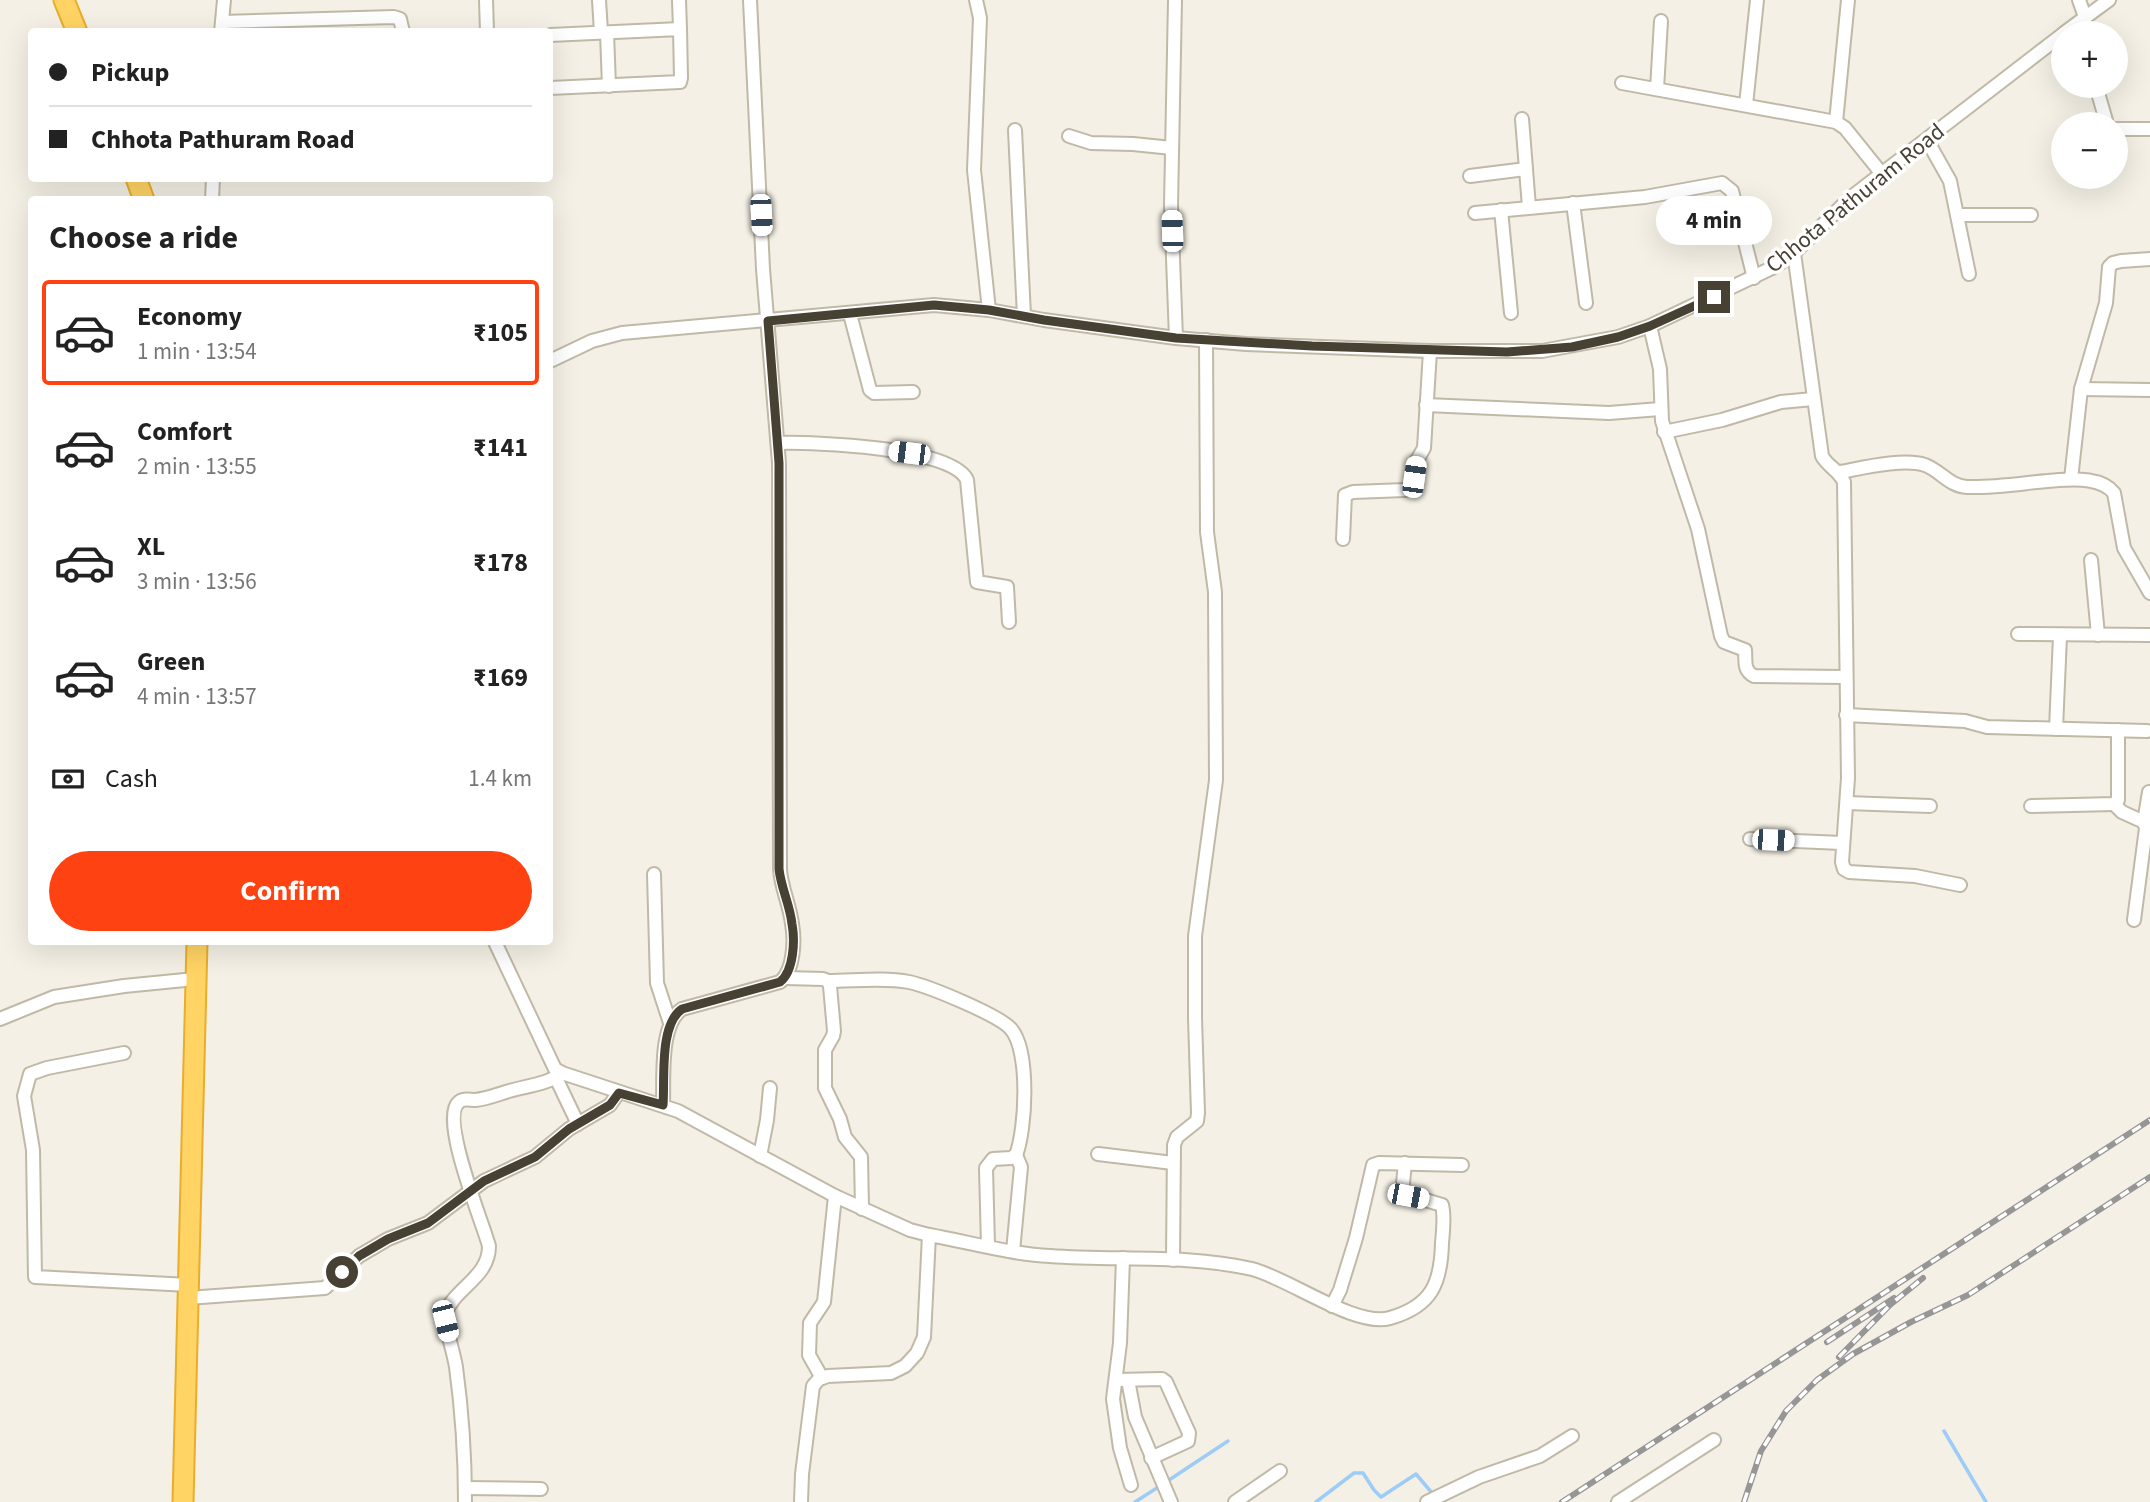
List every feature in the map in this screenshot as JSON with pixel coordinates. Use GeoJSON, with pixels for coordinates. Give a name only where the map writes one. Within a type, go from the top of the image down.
{"type":"FeatureCollection","features":[{"type":"Feature","properties":{"kind":"highway"},"geometry":{"type":"LineString","coordinates":[[64,0],[75,28]]}},
{"type":"Feature","properties":{"kind":"highway"},"geometry":{"type":"LineString","coordinates":[[183,1502],[197,945]]}},
{"type":"Feature","properties":{"kind":"street"},"geometry":{"type":"LineString","coordinates":[[224,0],[222,27],[394,18],[400,19],[402,28]]}},
{"type":"Feature","properties":{"kind":"street"},"geometry":{"type":"LineString","coordinates":[[486,0],[487,28]]}},
{"type":"Feature","properties":{"kind":"street"},"geometry":{"type":"LineString","coordinates":[[599,0],[609,86]]}},
{"type":"Feature","properties":{"kind":"street"},"geometry":{"type":"LineString","coordinates":[[553,88],[680,82],[679,0]]}},
{"type":"Feature","properties":{"kind":"street"},"geometry":{"type":"LineString","coordinates":[[663,1105],[665,1051],[670,1023],[675,1014],[682,1009],[780,982],[786,978],[793,934],[779,869],[778,443],[763,269],[750,0]]}},
{"type":"Feature","properties":{"kind":"street"},"geometry":{"type":"LineString","coordinates":[[976,0],[980,18],[975,192],[989,310]]}},
{"type":"Feature","properties":{"kind":"street"},"geometry":{"type":"LineString","coordinates":[[1175,0],[1172,148],[1176,338]]}},
{"type":"Feature","properties":{"kind":"street"},"geometry":{"type":"LineString","coordinates":[[1746,105],[1758,0]]}},
{"type":"Feature","properties":{"kind":"street"},"geometry":{"type":"LineString","coordinates":[[1836,122],[1848,0]]}},
{"type":"Feature","properties":{"kind":"street"},"geometry":{"type":"LineString","coordinates":[[2079,0],[2081,21]]}},
{"type":"Feature","properties":{"kind":"street","name":"Chhota Pathuram Road"},"geometry":{"type":"LineString","coordinates":[[2084,21],[2109,0]]}},
{"type":"Feature","properties":{"kind":"street"},"geometry":{"type":"LineString","coordinates":[[1657,89],[1661,21]]}},
{"type":"Feature","properties":{"kind":"street"},"geometry":{"type":"LineString","coordinates":[[553,35],[680,29]]}},
{"type":"Feature","properties":{"kind":"street","name":"Chhota Pathuram Road"},"geometry":{"type":"LineString","coordinates":[[553,359],[592,341],[622,333],[934,305],[989,310],[1206,341],[1430,351],[1542,351],[1618,337],[1650,326],[1754,278],[1794,253],[1832,214],[1882,173],[2051,43]]}},
{"type":"Feature","properties":{"kind":"street"},"geometry":{"type":"LineString","coordinates":[[1622,83],[1836,122],[1845,128],[1882,173]]}},
{"type":"Feature","properties":{"kind":"street"},"geometry":{"type":"LineString","coordinates":[[1522,119],[1529,208]]}},
{"type":"Feature","properties":{"kind":"street"},"geometry":{"type":"LineString","coordinates":[[2128,129],[2150,129]]}},
{"type":"Feature","properties":{"kind":"street"},"geometry":{"type":"LineString","coordinates":[[1015,130],[1024,316]]}},
{"type":"Feature","properties":{"kind":"street"},"geometry":{"type":"LineString","coordinates":[[1069,136],[1091,143],[1172,148]]}},
{"type":"Feature","properties":{"kind":"street"},"geometry":{"type":"LineString","coordinates":[[1927,140],[1946,170],[1959,215],[1969,274]]}},
{"type":"Feature","properties":{"kind":"street"},"geometry":{"type":"LineString","coordinates":[[1469,176],[1526,169]]}},
{"type":"Feature","properties":{"kind":"street"},"geometry":{"type":"LineString","coordinates":[[1475,213],[1667,194],[1717,183],[1726,185],[1732,191],[1754,278]]}},
{"type":"Feature","properties":{"kind":"street"},"geometry":{"type":"LineString","coordinates":[[1573,203],[1586,303]]}},
{"type":"Feature","properties":{"kind":"street"},"geometry":{"type":"LineString","coordinates":[[1502,210],[1511,313]]}},
{"type":"Feature","properties":{"kind":"street"},"geometry":{"type":"LineString","coordinates":[[1959,215],[2031,215]]}},
{"type":"Feature","properties":{"kind":"street"},"geometry":{"type":"LineString","coordinates":[[1794,253],[1822,456],[1826,464],[1840,472],[1844,482],[1847,803],[1842,862],[1844,869],[1849,872],[1915,876],[1959,885]]}},
{"type":"Feature","properties":{"kind":"street"},"geometry":{"type":"LineString","coordinates":[[2071,479],[2081,389],[2106,303],[2109,267],[2113,262],[2150,259]]}},
{"type":"Feature","properties":{"kind":"street"},"geometry":{"type":"LineString","coordinates":[[850,314],[870,390],[874,393],[914,392]]}},
{"type":"Feature","properties":{"kind":"street"},"geometry":{"type":"LineString","coordinates":[[1650,326],[1660,369],[1660,409],[1664,432],[1698,529],[1724,642],[1745,650],[1745,668],[1747,673],[1754,676],[1845,677]]}},
{"type":"Feature","properties":{"kind":"street"},"geometry":{"type":"LineString","coordinates":[[1173,1260],[1173,1163],[1177,1137],[1193,1127],[1198,1113],[1195,936],[1216,767],[1215,592],[1206,520],[1206,341]]}},
{"type":"Feature","properties":{"kind":"street"},"geometry":{"type":"LineString","coordinates":[[1343,539],[1345,495],[1353,492],[1405,490],[1411,486],[1416,461],[1424,448],[1430,351]]}},
{"type":"Feature","properties":{"kind":"street"},"geometry":{"type":"LineString","coordinates":[[2081,389],[2150,390]]}},
{"type":"Feature","properties":{"kind":"street"},"geometry":{"type":"LineString","coordinates":[[1664,432],[1722,421],[1781,402],[1813,399]]}},
{"type":"Feature","properties":{"kind":"street"},"geometry":{"type":"LineString","coordinates":[[1426,405],[1609,413],[1660,409]]}},
{"type":"Feature","properties":{"kind":"street"},"geometry":{"type":"LineString","coordinates":[[778,443],[820,442],[909,453],[957,467],[964,472],[967,480],[975,577],[977,582],[982,584],[1007,587],[1009,622]]}},
{"type":"Feature","properties":{"kind":"street"},"geometry":{"type":"LineString","coordinates":[[1840,472],[1870,466],[1914,463],[1930,467],[1949,482],[1967,487],[2071,479],[2102,483],[2109,486],[2114,493],[2124,548],[2150,593]]}},
{"type":"Feature","properties":{"kind":"street"},"geometry":{"type":"LineString","coordinates":[[2091,560],[2098,635]]}},
{"type":"Feature","properties":{"kind":"street"},"geometry":{"type":"LineString","coordinates":[[2018,634],[2150,635]]}},
{"type":"Feature","properties":{"kind":"street"},"geometry":{"type":"LineString","coordinates":[[2056,729],[2060,636]]}},
{"type":"Feature","properties":{"kind":"street"},"geometry":{"type":"LineString","coordinates":[[1846,715],[1965,721],[1987,727],[2147,731]]}},
{"type":"Feature","properties":{"kind":"street"},"geometry":{"type":"LineString","coordinates":[[2115,804],[2118,800],[2118,730]]}},
{"type":"Feature","properties":{"kind":"street"},"geometry":{"type":"LineString","coordinates":[[2134,920],[2149,792]]}},
{"type":"Feature","properties":{"kind":"street"},"geometry":{"type":"LineString","coordinates":[[1847,803],[1930,806]]}},
{"type":"Feature","properties":{"kind":"street"},"geometry":{"type":"LineString","coordinates":[[2031,806],[2115,804]]}},
{"type":"Feature","properties":{"kind":"street"},"geometry":{"type":"LineString","coordinates":[[2115,804],[2122,812],[2144,821]]}},
{"type":"Feature","properties":{"kind":"street"},"geometry":{"type":"LineString","coordinates":[[1751,839],[1842,843]]}},
{"type":"Feature","properties":{"kind":"street"},"geometry":{"type":"LineString","coordinates":[[654,874],[657,983],[670,1023]]}},
{"type":"Feature","properties":{"kind":"street"},"geometry":{"type":"LineString","coordinates":[[496,945],[550,1063],[559,1076],[578,1124]]}},
{"type":"Feature","properties":{"kind":"street"},"geometry":{"type":"LineString","coordinates":[[786,978],[909,982],[960,1001],[1010,1028],[1015,1034],[1026,1083],[1016,1154],[1021,1167],[1013,1251]]}},
{"type":"Feature","properties":{"kind":"street"},"geometry":{"type":"LineString","coordinates":[[0,1019],[54,997],[195,979]]}},
{"type":"Feature","properties":{"kind":"street"},"geometry":{"type":"LineString","coordinates":[[828,981],[834,1036],[825,1050],[825,1088],[840,1119],[845,1137],[861,1157],[862,1209]]}},
{"type":"Feature","properties":{"kind":"street"},"geometry":{"type":"LineString","coordinates":[[124,1053],[47,1068],[30,1074],[24,1096],[33,1150],[36,1277],[188,1292],[325,1288],[359,1256],[388,1239],[428,1223],[484,1181],[535,1157],[578,1124],[610,1105],[619,1093]]}},
{"type":"Feature","properties":{"kind":"street"},"geometry":{"type":"LineString","coordinates":[[541,1489],[465,1495],[457,1376],[444,1314],[447,1306],[481,1272],[489,1256],[487,1238],[456,1140],[456,1107],[459,1102],[485,1099],[559,1076],[663,1105],[835,1196],[909,1230],[1048,1256],[1221,1263],[1283,1280],[1332,1306],[1374,1319],[1388,1319],[1418,1306],[1434,1288],[1441,1265],[1442,1205],[1402,1193],[1405,1163]]}},
{"type":"Feature","properties":{"kind":"street"},"geometry":{"type":"LineString","coordinates":[[760,1156],[770,1088]]}},
{"type":"Feature","properties":{"kind":"street"},"geometry":{"type":"LineString","coordinates":[[988,1246],[986,1168],[993,1159],[1011,1158],[1016,1154]]}},
{"type":"Feature","properties":{"kind":"street"},"geometry":{"type":"LineString","coordinates":[[1098,1154],[1173,1163]]}},
{"type":"Feature","properties":{"kind":"street"},"geometry":{"type":"LineString","coordinates":[[1332,1306],[1340,1290],[1356,1238],[1373,1165],[1462,1165]]}},
{"type":"Feature","properties":{"kind":"street"},"geometry":{"type":"LineString","coordinates":[[822,1378],[809,1355],[810,1323],[824,1302],[835,1196]]}},
{"type":"Feature","properties":{"kind":"street"},"geometry":{"type":"LineString","coordinates":[[801,1502],[813,1386],[822,1378],[891,1373],[905,1366],[917,1353],[924,1337],[929,1235]]}},
{"type":"Feature","properties":{"kind":"street"},"geometry":{"type":"LineString","coordinates":[[1123,1258],[1122,1380],[1132,1411],[1171,1502]]}},
{"type":"Feature","properties":{"kind":"street"},"geometry":{"type":"LineString","coordinates":[[1122,1380],[1159,1378],[1166,1381],[1189,1433],[1188,1441],[1151,1458]]}},
{"type":"Feature","properties":{"kind":"street"},"geometry":{"type":"LineString","coordinates":[[1122,1380],[1113,1399],[1118,1436],[1131,1485]]}},
{"type":"Feature","properties":{"kind":"street"},"geometry":{"type":"LineString","coordinates":[[1427,1502],[1488,1473],[1540,1456],[1572,1436]]}},
{"type":"Feature","properties":{"kind":"street"},"geometry":{"type":"LineString","coordinates":[[1618,1502],[1714,1440]]}},
{"type":"Feature","properties":{"kind":"street"},"geometry":{"type":"LineString","coordinates":[[1236,1502],[1280,1471]]}},
{"type":"Feature","properties":{"kind":"waterway"},"geometry":{"type":"LineString","coordinates":[[1944,1431],[1986,1502]]}},
{"type":"Feature","properties":{"kind":"waterway"},"geometry":{"type":"LineString","coordinates":[[1166,1482],[1228,1441]]}},
{"type":"Feature","properties":{"kind":"waterway"},"geometry":{"type":"LineString","coordinates":[[1316,1502],[1354,1473],[1363,1473],[1381,1497],[1416,1474],[1432,1493]]}},
{"type":"Feature","properties":{"kind":"waterway"},"geometry":{"type":"LineString","coordinates":[[1135,1502],[1160,1486]]}},
{"type":"Feature","properties":{"kind":"railway"},"geometry":{"type":"LineString","coordinates":[[1562,1502],[2150,1120]]}},
{"type":"Feature","properties":{"kind":"railway"},"geometry":{"type":"LineString","coordinates":[[1744,1502],[1761,1451],[1786,1411],[1817,1380],[1853,1354],[1968,1295],[2150,1177]]}},
{"type":"Feature","properties":{"kind":"railway"},"geometry":{"type":"LineString","coordinates":[[1839,1357],[1890,1305],[1923,1278]]}},
{"type":"Feature","properties":{"kind":"railway"},"geometry":{"type":"LineString","coordinates":[[1827,1342],[1894,1298]]}},
{"type":"Feature","properties":{"kind":"route"},"geometry":{"type":"LineString","coordinates":[[342,1272],[359,1256],[388,1239],[428,1223],[484,1181],[535,1157],[569,1129],[610,1105],[619,1093],[663,1105],[665,1051],[670,1023],[675,1014],[682,1009],[780,982],[786,978],[793,934],[779,869],[779,463],[768,321],[912,306],[958,306],[1176,338],[1246,344],[1507,352],[1572,347],[1618,337],[1673,317],[1714,297]]}}]}
